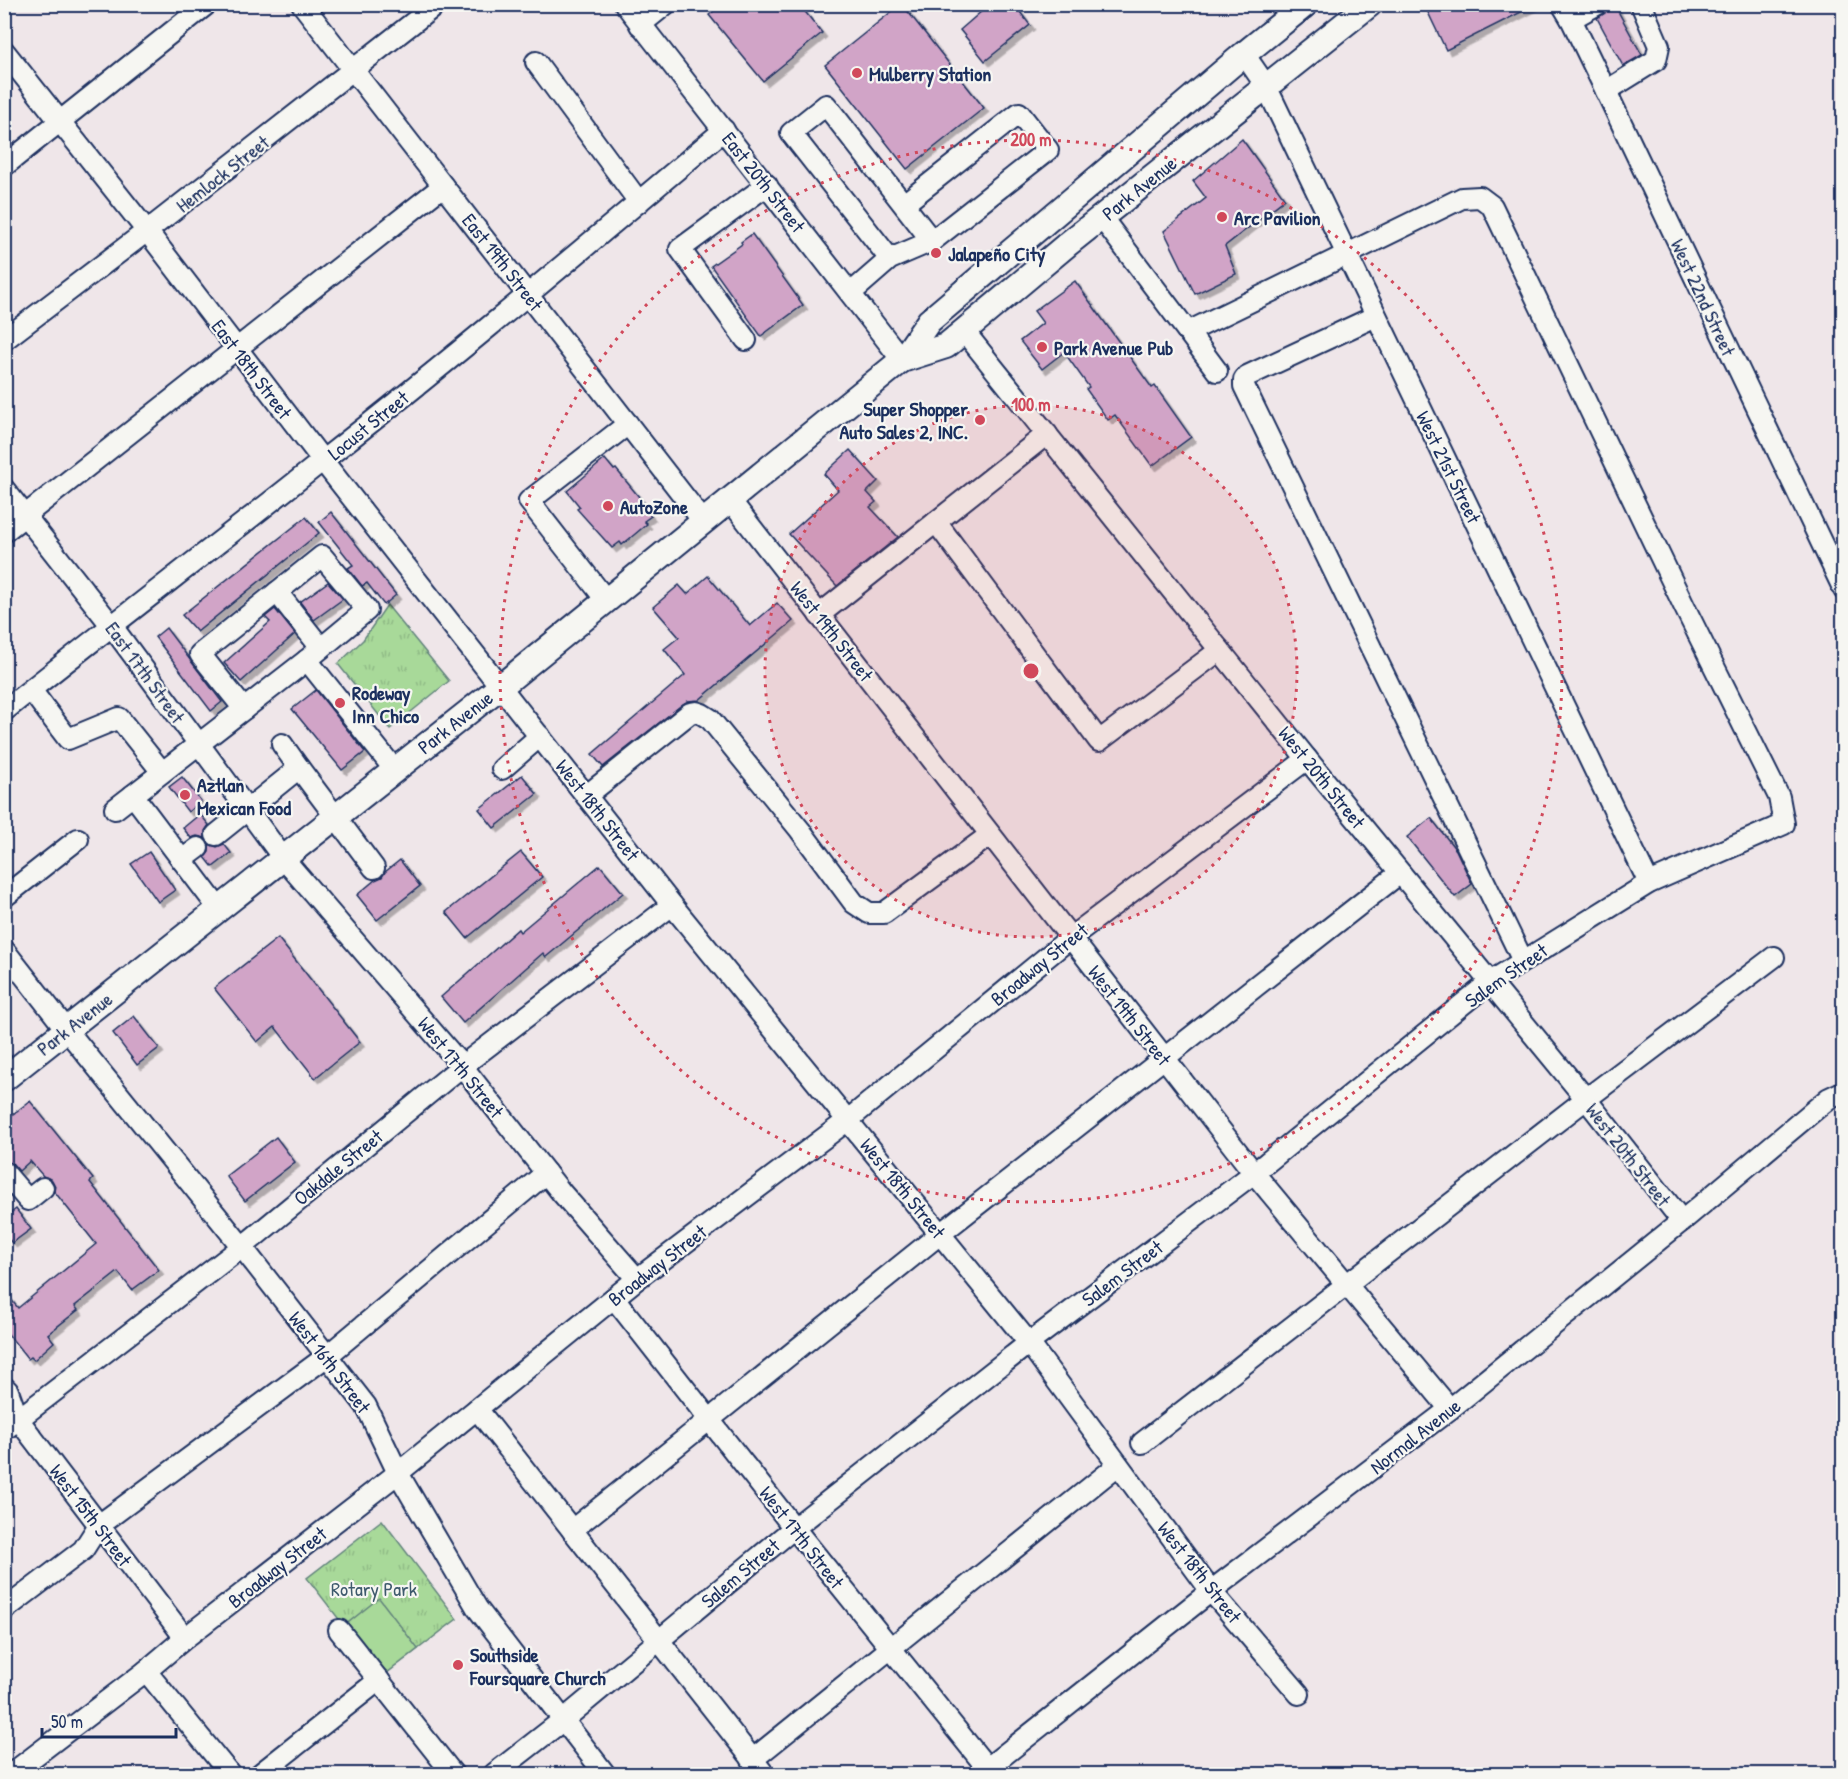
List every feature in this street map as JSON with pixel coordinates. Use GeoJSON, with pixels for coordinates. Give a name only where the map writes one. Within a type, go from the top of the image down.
{"type":"FeatureCollection","features":[{"type":"Feature","properties":{"kind":"main road","name":"Park Avenue"},"geometry":{"type":"LineString","coordinates":[[4,1079],[500,687],[902,360],[929,321],[1306,4]]}},
{"type":"Feature","properties":{"kind":"main road","name":"Park Avenue"},"geometry":{"type":"LineString","coordinates":[[902,360],[946,346],[1370,4]]}},
{"type":"Feature","properties":{"kind":"street"},"geometry":{"type":"LineString","coordinates":[[4,166],[207,4]]}},
{"type":"Feature","properties":{"kind":"street","name":"East 19th Street"},"geometry":{"type":"LineString","coordinates":[[302,4],[703,521]]}},
{"type":"Feature","properties":{"kind":"street","name":"Hemlock Street"},"geometry":{"type":"LineString","coordinates":[[4,340],[437,4]]}},
{"type":"Feature","properties":{"kind":"street","name":"East 20th Street"},"geometry":{"type":"LineString","coordinates":[[625,4],[902,360]]}},
{"type":"Feature","properties":{"kind":"street"},"geometry":{"type":"LineString","coordinates":[[640,25],[666,4]]}},
{"type":"Feature","properties":{"kind":"street"},"geometry":{"type":"LineString","coordinates":[[1566,12],[1598,4]]}},
{"type":"Feature","properties":{"kind":"street"},"geometry":{"type":"LineString","coordinates":[[1606,91],[1656,60],[1659,46],[1641,4]]}},
{"type":"Feature","properties":{"kind":"street","name":"West 22nd Street"},"geometry":{"type":"LineString","coordinates":[[1566,12],[1606,91],[1844,590]]}},
{"type":"Feature","properties":{"kind":"street","name":"East 18th Street"},"geometry":{"type":"LineString","coordinates":[[4,51],[147,231],[322,461],[500,687]]}},
{"type":"Feature","properties":{"kind":"street","name":"West 21st Street"},"geometry":{"type":"LineString","coordinates":[[1244,54],[1266,86],[1648,883]]}},
{"type":"Feature","properties":{"kind":"street"},"geometry":{"type":"LineString","coordinates":[[536,62],[639,202]]}},
{"type":"Feature","properties":{"kind":"street"},"geometry":{"type":"LineString","coordinates":[[890,259],[791,133],[826,105],[932,241]]}},
{"type":"Feature","properties":{"kind":"street"},"geometry":{"type":"LineString","coordinates":[[851,293],[890,259],[932,241],[1048,150],[1019,113],[903,204]]}},
{"type":"Feature","properties":{"kind":"street","name":"Locust Street"},"geometry":{"type":"LineString","coordinates":[[4,711],[322,461],[528,294],[724,130]]}},
{"type":"Feature","properties":{"kind":"street"},"geometry":{"type":"LineString","coordinates":[[746,340],[680,249],[767,185]]}},
{"type":"Feature","properties":{"kind":"street"},"geometry":{"type":"LineString","coordinates":[[4,532],[443,186]]}},
{"type":"Feature","properties":{"kind":"street","name":"Salem Street"},"geometry":{"type":"LineString","coordinates":[[494,1774],[562,1721],[794,1528],[1029,1343],[1254,1173],[1490,982],[1648,883],[1784,824],[1779,797],[1680,598],[1492,206],[1480,197],[1462,198],[1347,254]]}},
{"type":"Feature","properties":{"kind":"street"},"geometry":{"type":"LineString","coordinates":[[1102,218],[1217,371]]}},
{"type":"Feature","properties":{"kind":"street"},"geometry":{"type":"LineString","coordinates":[[1188,332],[1347,254]]}},
{"type":"Feature","properties":{"kind":"street"},"geometry":{"type":"LineString","coordinates":[[1376,316],[1247,376],[1244,386],[1523,961]]}},
{"type":"Feature","properties":{"kind":"street","name":"West 20th Street"},"geometry":{"type":"LineString","coordinates":[[964,331],[1307,759],[1586,1099],[1682,1221]]}},
{"type":"Feature","properties":{"kind":"street"},"geometry":{"type":"LineString","coordinates":[[606,600],[530,501],[628,424]]}},
{"type":"Feature","properties":{"kind":"street"},"geometry":{"type":"LineString","coordinates":[[819,615],[1047,434]]}},
{"type":"Feature","properties":{"kind":"street","name":"East 17th Street"},"geometry":{"type":"LineString","coordinates":[[4,489],[111,625],[283,858]]}},
{"type":"Feature","properties":{"kind":"street","name":"West 19th Street"},"geometry":{"type":"LineString","coordinates":[[730,500],[1254,1173],[1450,1409]]}},
{"type":"Feature","properties":{"kind":"street"},"geometry":{"type":"LineString","coordinates":[[936,522],[1099,741],[1220,650]]}},
{"type":"Feature","properties":{"kind":"street"},"geometry":{"type":"LineString","coordinates":[[115,809],[244,709],[314,654],[367,610],[322,556],[200,654],[244,709]]}},
{"type":"Feature","properties":{"kind":"street"},"geometry":{"type":"LineString","coordinates":[[277,592],[314,654],[394,769]]}},
{"type":"Feature","properties":{"kind":"street","name":"West 18th Street"},"geometry":{"type":"LineString","coordinates":[[500,687],[672,904],[1029,1343],[1211,1591],[1299,1694]]}},
{"type":"Feature","properties":{"kind":"street"},"geometry":{"type":"LineString","coordinates":[[30,690],[68,739],[119,718],[162,772]]}},
{"type":"Feature","properties":{"kind":"street"},"geometry":{"type":"LineString","coordinates":[[586,796],[690,713],[696,712],[710,719],[800,830],[854,903],[869,913],[884,914],[990,835]]}},
{"type":"Feature","properties":{"kind":"street"},"geometry":{"type":"LineString","coordinates":[[502,769],[540,736]]}},
{"type":"Feature","properties":{"kind":"street"},"geometry":{"type":"LineString","coordinates":[[282,744],[374,868]]}},
{"type":"Feature","properties":{"kind":"street","name":"Broadway Street"},"geometry":{"type":"LineString","coordinates":[[11,1774],[398,1473],[637,1279],[848,1120],[1070,938],[1307,759]]}},
{"type":"Feature","properties":{"kind":"street"},"geometry":{"type":"LineString","coordinates":[[216,835],[299,768]]}},
{"type":"Feature","properties":{"kind":"street"},"geometry":{"type":"LineString","coordinates":[[133,795],[219,909]]}},
{"type":"Feature","properties":{"kind":"street"},"geometry":{"type":"LineString","coordinates":[[4,897],[78,839]]}},
{"type":"Feature","properties":{"kind":"street"},"geometry":{"type":"LineString","coordinates":[[182,861],[198,848]]}},
{"type":"Feature","properties":{"kind":"street","name":"West 17th Street"},"geometry":{"type":"LineString","coordinates":[[283,858],[462,1066],[546,1173],[637,1279]]}},
{"type":"Feature","properties":{"kind":"street"},"geometry":{"type":"LineString","coordinates":[[572,1530],[940,1234],[1400,873]]}},
{"type":"Feature","properties":{"kind":"street","name":"Oakdale Street"},"geometry":{"type":"LineString","coordinates":[[11,1425],[242,1247],[462,1066],[672,904]]}},
{"type":"Feature","properties":{"kind":"street","name":"West 16th Street"},"geometry":{"type":"LineString","coordinates":[[4,950],[366,1406],[398,1473],[477,1608],[605,1774]]}},
{"type":"Feature","properties":{"kind":"street"},"geometry":{"type":"LineString","coordinates":[[1142,1443],[1586,1099],[1774,957]]}},
{"type":"Feature","properties":{"kind":"street","name":"Normal Avenue"},"geometry":{"type":"LineString","coordinates":[[986,1773],[1211,1591],[1450,1409],[1682,1221],[1829,1098],[1844,1091]]}},
{"type":"Feature","properties":{"kind":"street"},"geometry":{"type":"LineString","coordinates":[[4,1172],[28,1200],[43,1188]]}},
{"type":"Feature","properties":{"kind":"street"},"geometry":{"type":"LineString","coordinates":[[4,1610],[82,1550],[99,1525],[327,1356],[546,1173]]}},
{"type":"Feature","properties":{"kind":"street","name":"West 17th Street"},"geometry":{"type":"LineString","coordinates":[[614,1298],[986,1773]]}},
{"type":"Feature","properties":{"kind":"street","name":"West 15th Street"},"geometry":{"type":"LineString","coordinates":[[4,1387],[8,1391],[11,1425],[99,1525],[185,1638]]}},
{"type":"Feature","properties":{"kind":"street"},"geometry":{"type":"LineString","coordinates":[[477,1409],[758,1767],[890,1648],[1118,1465]]}},
{"type":"Feature","properties":{"kind":"street"},"geometry":{"type":"LineString","coordinates":[[339,1630],[453,1774]]}},
{"type":"Feature","properties":{"kind":"street"},"geometry":{"type":"LineString","coordinates":[[146,1671],[230,1774]]}},
{"type":"Feature","properties":{"kind":"street"},"geometry":{"type":"LineString","coordinates":[[260,1774],[379,1680]]}},
{"type":"Feature","properties":{"kind":"green space"},"geometry":{"type":"Polygon","coordinates":[[[387,605],[449,681],[390,729],[338,664],[363,640],[387,605]]]}},
{"type":"Feature","properties":{"kind":"green space","name":"Rotary Park"},"geometry":{"type":"Polygon","coordinates":[[[382,1520],[457,1619],[383,1676],[307,1578],[382,1520]]]}},
{"type":"Feature","properties":{"kind":"green space"},"geometry":{"type":"Polygon","coordinates":[[[379,1598],[418,1649],[383,1676],[344,1626],[379,1598]]]}},
{"type":"Feature","properties":{"kind":"building"},"geometry":{"type":"Polygon","coordinates":[[[722,4],[799,4],[822,33],[763,81],[709,15],[722,4]]]}},
{"type":"Feature","properties":{"kind":"building"},"geometry":{"type":"Polygon","coordinates":[[[901,4],[984,108],[907,169],[825,65],[901,4]]]}},
{"type":"Feature","properties":{"kind":"building"},"geometry":{"type":"Polygon","coordinates":[[[990,4],[1014,4],[1030,25],[985,61],[960,30],[990,4]]]}},
{"type":"Feature","properties":{"kind":"building"},"geometry":{"type":"Polygon","coordinates":[[[1424,4],[1537,4],[1446,50],[1424,4]]]}},
{"type":"Feature","properties":{"kind":"building"},"geometry":{"type":"Polygon","coordinates":[[[1610,4],[1614,4],[1642,55],[1623,66],[1597,18],[1608,11],[1610,4]]]}},
{"type":"Feature","properties":{"kind":"building","name":"Arc Pavilion"},"geometry":{"type":"Polygon","coordinates":[[[1242,139],[1285,199],[1225,246],[1236,274],[1195,294],[1164,231],[1206,198],[1193,181],[1242,139]]]}},
{"type":"Feature","properties":{"kind":"building"},"geometry":{"type":"Polygon","coordinates":[[[752,234],[803,305],[761,336],[711,266],[752,234]]]}},
{"type":"Feature","properties":{"kind":"building"},"geometry":{"type":"Polygon","coordinates":[[[1075,281],[1152,388],[1155,386],[1191,437],[1152,466],[1115,415],[1108,420],[1086,389],[1089,387],[1064,352],[1042,369],[1020,341],[1043,323],[1034,311],[1075,281]]]}},
{"type":"Feature","properties":{"kind":"building"},"geometry":{"type":"Polygon","coordinates":[[[850,450],[878,481],[867,492],[876,502],[870,507],[898,537],[837,586],[789,534],[838,490],[824,474],[850,450]]]}},
{"type":"Feature","properties":{"kind":"building"},"geometry":{"type":"Polygon","coordinates":[[[605,459],[644,503],[642,505],[651,516],[644,521],[647,524],[622,545],[620,542],[612,548],[577,509],[580,507],[567,491],[605,459]]]}},
{"type":"Feature","properties":{"kind":"building"},"geometry":{"type":"Polygon","coordinates":[[[331,512],[396,595],[384,605],[367,583],[362,586],[348,568],[353,565],[319,522],[331,512]]]}},
{"type":"Feature","properties":{"kind":"building"},"geometry":{"type":"Polygon","coordinates":[[[306,517],[319,533],[197,632],[182,615],[306,517]]]}},
{"type":"Feature","properties":{"kind":"building"},"geometry":{"type":"Polygon","coordinates":[[[708,576],[750,626],[777,603],[793,621],[699,700],[683,704],[603,767],[592,754],[685,675],[664,649],[679,637],[653,607],[679,585],[687,594],[708,576]]]}},
{"type":"Feature","properties":{"kind":"building"},"geometry":{"type":"Polygon","coordinates":[[[328,582],[343,599],[314,620],[300,602],[328,582]]]}},
{"type":"Feature","properties":{"kind":"building"},"geometry":{"type":"Polygon","coordinates":[[[275,609],[295,634],[241,682],[224,663],[270,622],[265,617],[275,609]]]}},
{"type":"Feature","properties":{"kind":"building"},"geometry":{"type":"Polygon","coordinates":[[[166,628],[222,702],[211,711],[155,637],[166,628]]]}},
{"type":"Feature","properties":{"kind":"building"},"geometry":{"type":"Polygon","coordinates":[[[316,690],[365,752],[342,770],[292,709],[316,690]]]}},
{"type":"Feature","properties":{"kind":"building"},"geometry":{"type":"Polygon","coordinates":[[[522,775],[537,794],[494,828],[479,809],[522,775]]]}},
{"type":"Feature","properties":{"kind":"building"},"geometry":{"type":"Polygon","coordinates":[[[182,777],[201,801],[188,812],[169,787],[182,777]]]}},
{"type":"Feature","properties":{"kind":"building"},"geometry":{"type":"Polygon","coordinates":[[[200,814],[209,825],[205,831],[205,838],[197,836],[191,838],[183,828],[200,814]]]}},
{"type":"Feature","properties":{"kind":"building"},"geometry":{"type":"Polygon","coordinates":[[[1431,818],[1456,850],[1472,884],[1455,897],[1407,837],[1431,818]]]}},
{"type":"Feature","properties":{"kind":"building"},"geometry":{"type":"Polygon","coordinates":[[[209,844],[217,847],[224,844],[231,853],[213,867],[205,857],[209,852],[209,844]]]}},
{"type":"Feature","properties":{"kind":"building"},"geometry":{"type":"Polygon","coordinates":[[[149,852],[175,890],[158,902],[131,864],[149,852]]]}},
{"type":"Feature","properties":{"kind":"building"},"geometry":{"type":"Polygon","coordinates":[[[521,852],[542,877],[467,938],[446,912],[521,852]]]}},
{"type":"Feature","properties":{"kind":"building"},"geometry":{"type":"Polygon","coordinates":[[[400,860],[420,886],[377,920],[357,895],[382,877],[400,860]]]}},
{"type":"Feature","properties":{"kind":"building"},"geometry":{"type":"Polygon","coordinates":[[[600,865],[623,893],[546,957],[543,953],[463,1023],[441,997],[518,929],[520,932],[600,865]]]}},
{"type":"Feature","properties":{"kind":"building"},"geometry":{"type":"Polygon","coordinates":[[[278,938],[360,1042],[315,1078],[275,1027],[257,1042],[214,988],[278,938]]]}},
{"type":"Feature","properties":{"kind":"building"},"geometry":{"type":"Polygon","coordinates":[[[134,1016],[159,1048],[137,1065],[113,1033],[134,1016]]]}},
{"type":"Feature","properties":{"kind":"building"},"geometry":{"type":"Polygon","coordinates":[[[30,1101],[93,1179],[90,1182],[159,1270],[132,1290],[118,1272],[75,1306],[78,1310],[48,1334],[54,1342],[34,1360],[31,1357],[28,1359],[4,1329],[4,1291],[18,1308],[96,1244],[54,1191],[55,1186],[52,1180],[43,1176],[30,1161],[19,1171],[13,1164],[4,1160],[4,1121],[30,1101]]]}},
{"type":"Feature","properties":{"kind":"building"},"geometry":{"type":"Polygon","coordinates":[[[276,1137],[295,1162],[245,1201],[226,1176],[276,1137]]]}},
{"type":"Feature","properties":{"kind":"building"},"geometry":{"type":"Polygon","coordinates":[[[16,1209],[31,1229],[12,1243],[4,1234],[4,1218],[16,1209]]]}},
{"type":"Feature","properties":{"kind":"place","name":"Mulberry Station"},"geometry":{"type":"Point","coordinates":[857,73]}},
{"type":"Feature","properties":{"kind":"place","name":"Arc Pavilion"},"geometry":{"type":"Point","coordinates":[1222,217]}},
{"type":"Feature","properties":{"kind":"place","name":"Jalapeño City"},"geometry":{"type":"Point","coordinates":[936,253]}},
{"type":"Feature","properties":{"kind":"place","name":"Park Avenue Pub"},"geometry":{"type":"Point","coordinates":[1042,347]}},
{"type":"Feature","properties":{"kind":"place","name":"Super Shopper Auto Sales 2, INC."},"geometry":{"type":"Point","coordinates":[980,420]}},
{"type":"Feature","properties":{"kind":"place","name":"AutoZone"},"geometry":{"type":"Point","coordinates":[608,506]}},
{"type":"Feature","properties":{"kind":"place","name":"Rodeway Inn Chico"},"geometry":{"type":"Point","coordinates":[340,703]}},
{"type":"Feature","properties":{"kind":"place","name":"Aztlan Mexican Food"},"geometry":{"type":"Point","coordinates":[185,795]}},
{"type":"Feature","properties":{"kind":"place","name":"Southside Foursquare Church"},"geometry":{"type":"Point","coordinates":[458,1665]}}]}
